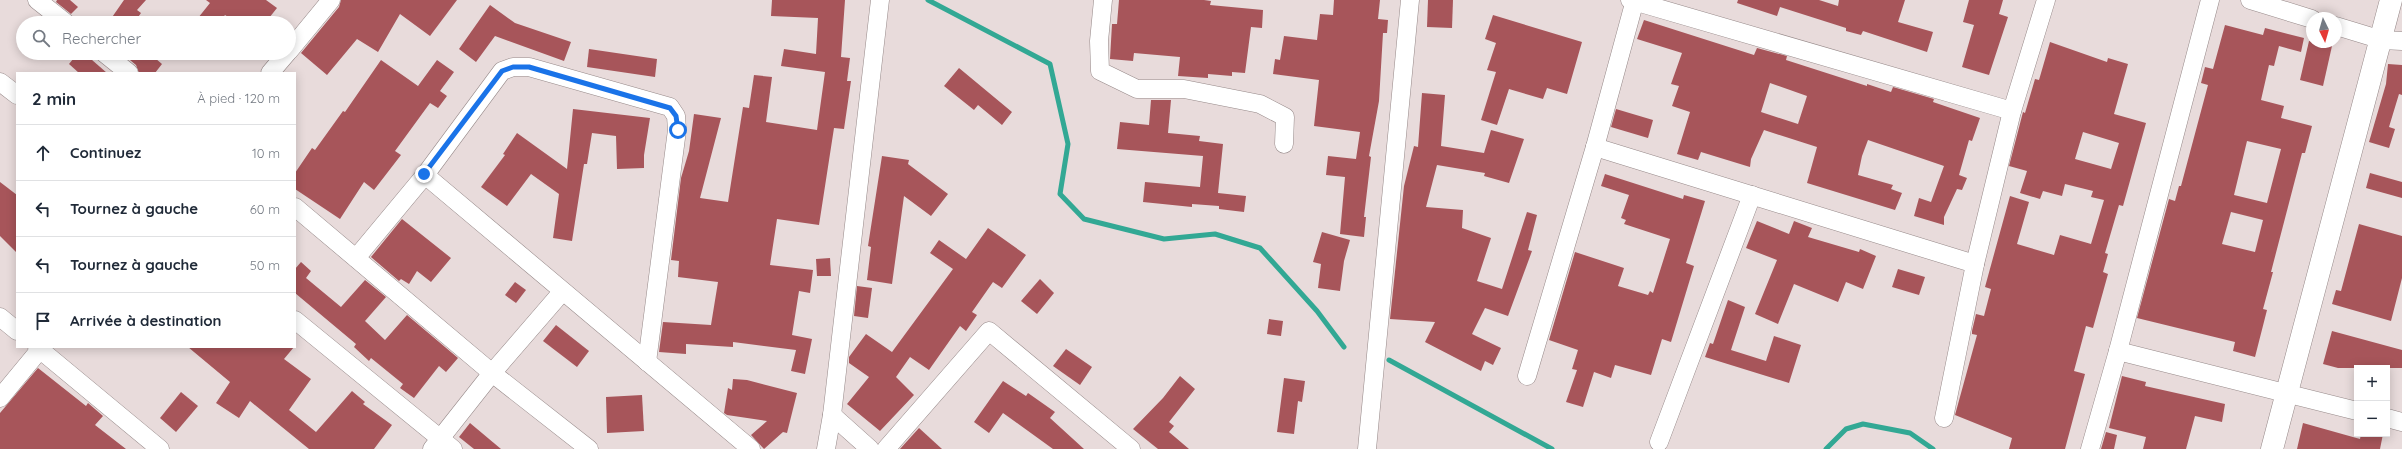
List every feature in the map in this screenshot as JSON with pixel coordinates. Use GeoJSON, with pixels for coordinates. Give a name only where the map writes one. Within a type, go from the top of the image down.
{"type":"FeatureCollection","features":[{"type":"Feature","properties":{"kind":"street"},"geometry":{"type":"LineString","coordinates":[[37,0],[57,16]]}},
{"type":"Feature","properties":{"kind":"street"},"geometry":{"type":"LineString","coordinates":[[296,42],[331,0]]}},
{"type":"Feature","properties":{"kind":"street"},"geometry":{"type":"LineString","coordinates":[[826,449],[832,415],[880,0]]}},
{"type":"Feature","properties":{"kind":"street"},"geometry":{"type":"LineString","coordinates":[[1103,0],[1099,41],[1100,71],[1137,89],[1184,89],[1260,104],[1285,116],[1284,144]]}},
{"type":"Feature","properties":{"kind":"street"},"geometry":{"type":"LineString","coordinates":[[1367,449],[1410,0]]}},
{"type":"Feature","properties":{"kind":"street"},"geometry":{"type":"LineString","coordinates":[[1527,376],[1595,147],[1633,0],[2012,111]]}},
{"type":"Feature","properties":{"kind":"street"},"geometry":{"type":"LineString","coordinates":[[1944,418],[1975,264],[2012,111],[2046,0]]}},
{"type":"Feature","properties":{"kind":"street"},"geometry":{"type":"LineString","coordinates":[[2090,449],[2118,351],[2210,0]]}},
{"type":"Feature","properties":{"kind":"street"},"geometry":{"type":"LineString","coordinates":[[2250,0],[2306,17]]}},
{"type":"Feature","properties":{"kind":"street"},"geometry":{"type":"LineString","coordinates":[[2272,449],[2392,41],[2391,0]]}},
{"type":"Feature","properties":{"kind":"street"},"geometry":{"type":"LineString","coordinates":[[2342,28],[2392,41]]}},
{"type":"Feature","properties":{"kind":"street"},"geometry":{"type":"LineString","coordinates":[[113,60],[128,72]]}},
{"type":"Feature","properties":{"kind":"street"},"geometry":{"type":"LineString","coordinates":[[271,72],[281,60]]}},
{"type":"Feature","properties":{"kind":"street"},"geometry":{"type":"LineString","coordinates":[[356,258],[424,174],[502,71],[513,67],[529,67],[670,108],[676,116],[678,130],[648,362]]}},
{"type":"Feature","properties":{"kind":"street"},"geometry":{"type":"LineString","coordinates":[[0,82],[16,94]]}},
{"type":"Feature","properties":{"kind":"street"},"geometry":{"type":"LineString","coordinates":[[1595,147],[1975,264]]}},
{"type":"Feature","properties":{"kind":"street"},"geometry":{"type":"LineString","coordinates":[[424,174],[562,292],[751,449]]}},
{"type":"Feature","properties":{"kind":"street"},"geometry":{"type":"LineString","coordinates":[[1659,442],[1752,195]]}},
{"type":"Feature","properties":{"kind":"street"},"geometry":{"type":"LineString","coordinates":[[296,208],[492,372],[589,449]]}},
{"type":"Feature","properties":{"kind":"street"},"geometry":{"type":"LineString","coordinates":[[296,321],[442,445],[492,372],[562,292]]}},
{"type":"Feature","properties":{"kind":"street"},"geometry":{"type":"LineString","coordinates":[[0,317],[16,330]]}},
{"type":"Feature","properties":{"kind":"street"},"geometry":{"type":"LineString","coordinates":[[886,449],[989,331],[1132,449]]}},
{"type":"Feature","properties":{"kind":"street"},"geometry":{"type":"LineString","coordinates":[[0,398],[39,348],[160,449]]}},
{"type":"Feature","properties":{"kind":"street"},"geometry":{"type":"LineString","coordinates":[[2118,351],[2354,410]]}},
{"type":"Feature","properties":{"kind":"street"},"geometry":{"type":"LineString","coordinates":[[832,415],[870,449]]}},
{"type":"Feature","properties":{"kind":"street"},"geometry":{"type":"LineString","coordinates":[[2390,419],[2402,422]]}},
{"type":"Feature","properties":{"kind":"building"},"geometry":{"type":"Polygon","coordinates":[[[57,0],[70,0],[78,7],[71,14],[56,2],[57,0]]]}},
{"type":"Feature","properties":{"kind":"building"},"geometry":{"type":"Polygon","coordinates":[[[124,0],[146,0],[137,10],[141,13],[139,16],[113,16],[124,0]]]}},
{"type":"Feature","properties":{"kind":"building"},"geometry":{"type":"Polygon","coordinates":[[[206,0],[266,0],[277,8],[271,16],[200,16],[210,3],[206,0]]]}},
{"type":"Feature","properties":{"kind":"building"},"geometry":{"type":"Polygon","coordinates":[[[341,0],[457,0],[430,36],[400,14],[378,52],[357,39],[327,75],[301,53],[339,7],[341,0]]]}},
{"type":"Feature","properties":{"kind":"building"},"geometry":{"type":"Polygon","coordinates":[[[772,0],[845,0],[841,57],[850,58],[847,81],[851,81],[844,129],[834,128],[819,225],[777,219],[770,265],[813,270],[810,293],[799,291],[792,335],[812,339],[805,374],[791,371],[796,350],[733,342],[733,347],[686,344],[686,354],[659,352],[663,322],[711,325],[718,282],[678,277],[679,261],[671,260],[681,178],[689,151],[694,114],[721,118],[700,198],[728,202],[743,107],[749,108],[754,75],[772,77],[766,122],[817,130],[825,72],[781,66],[784,49],[816,54],[818,18],[771,16],[772,0]]]}},
{"type":"Feature","properties":{"kind":"building"},"geometry":{"type":"Polygon","coordinates":[[[1119,0],[1204,0],[1211,1],[1210,5],[1263,10],[1262,28],[1251,27],[1245,73],[1232,72],[1232,76],[1208,74],[1208,78],[1178,76],[1180,57],[1134,53],[1133,61],[1110,59],[1112,24],[1117,24],[1119,0]]]}},
{"type":"Feature","properties":{"kind":"building"},"geometry":{"type":"Polygon","coordinates":[[[1334,0],[1380,0],[1378,19],[1388,20],[1387,33],[1383,33],[1379,101],[1369,156],[1371,157],[1364,217],[1366,217],[1364,237],[1340,234],[1345,177],[1326,175],[1328,156],[1356,159],[1360,132],[1314,126],[1319,80],[1273,74],[1275,59],[1280,60],[1284,36],[1317,40],[1320,14],[1333,15],[1334,0]]]}},
{"type":"Feature","properties":{"kind":"building"},"geometry":{"type":"Polygon","coordinates":[[[1428,0],[1453,0],[1452,28],[1427,27],[1428,0]]]}},
{"type":"Feature","properties":{"kind":"building"},"geometry":{"type":"Polygon","coordinates":[[[1738,0],[1819,0],[1838,6],[1839,0],[1905,0],[1898,22],[1933,32],[1927,52],[1863,31],[1861,35],[1846,31],[1846,28],[1780,7],[1777,16],[1737,3],[1738,0]]]}},
{"type":"Feature","properties":{"kind":"building"},"geometry":{"type":"Polygon","coordinates":[[[1969,0],[2003,0],[1999,14],[2008,17],[1989,75],[1962,67],[1974,25],[1963,22],[1969,0]]]}},
{"type":"Feature","properties":{"kind":"building"},"geometry":{"type":"Polygon","coordinates":[[[490,5],[515,23],[571,42],[564,61],[495,36],[476,62],[459,49],[490,5]]]}},
{"type":"Feature","properties":{"kind":"building"},"geometry":{"type":"Polygon","coordinates":[[[1493,15],[1582,42],[1567,94],[1547,88],[1543,99],[1509,89],[1497,125],[1481,120],[1496,72],[1487,70],[1496,43],[1485,39],[1493,15]]]}},
{"type":"Feature","properties":{"kind":"building"},"geometry":{"type":"Polygon","coordinates":[[[1644,20],[1754,55],[1757,48],[1787,56],[1786,60],[1867,86],[1867,84],[1891,92],[1893,87],[1934,99],[1933,102],[1980,118],[1972,141],[1969,140],[1959,175],[1967,178],[1962,190],[1957,189],[1944,217],[1944,225],[1914,216],[1919,198],[1931,202],[1944,166],[1868,140],[1862,156],[1858,175],[1893,185],[1891,189],[1902,193],[1895,210],[1807,183],[1817,147],[1764,130],[1751,159],[1750,167],[1701,152],[1698,160],[1677,154],[1690,112],[1672,106],[1679,86],[1671,84],[1682,53],[1637,39],[1644,20]],[[1770,83],[1761,112],[1798,124],[1807,96],[1770,83]]]}},
{"type":"Feature","properties":{"kind":"building"},"geometry":{"type":"Polygon","coordinates":[[[2225,25],[2263,35],[2265,28],[2304,38],[2301,52],[2279,46],[2274,66],[2269,65],[2261,100],[2284,106],[2281,118],[2312,126],[2305,153],[2302,153],[2271,272],[2273,272],[2263,309],[2267,310],[2255,357],[2233,351],[2235,342],[2137,318],[2169,199],[2175,201],[2179,186],[2181,186],[2208,85],[2201,83],[2205,67],[2213,69],[2225,25]],[[2247,141],[2234,195],[2267,203],[2281,149],[2247,141]],[[2231,212],[2222,244],[2255,252],[2263,220],[2231,212]]]}},
{"type":"Feature","properties":{"kind":"building"},"geometry":{"type":"Polygon","coordinates":[[[2050,42],[2107,62],[2108,58],[2128,64],[2114,114],[2146,123],[2123,206],[2119,205],[2105,253],[2108,254],[2103,272],[2108,274],[2093,328],[2086,326],[2074,371],[2085,374],[2065,449],[2009,449],[2012,438],[1955,415],[1977,335],[1972,334],[1976,314],[1984,316],[1991,289],[1985,287],[2010,196],[2029,202],[2017,244],[2054,255],[2060,235],[2091,244],[2104,200],[2091,197],[2093,191],[2065,184],[2062,196],[2043,191],[2040,199],[2020,193],[2027,171],[2009,166],[2023,112],[2025,113],[2035,79],[2039,80],[2050,42]],[[2083,132],[2075,159],[2111,169],[2119,143],[2083,132]]]}},
{"type":"Feature","properties":{"kind":"building"},"geometry":{"type":"Polygon","coordinates":[[[2307,48],[2332,48],[2323,86],[2300,80],[2307,48]]]}},
{"type":"Feature","properties":{"kind":"building"},"geometry":{"type":"Polygon","coordinates":[[[589,49],[657,59],[655,77],[587,67],[589,49]]]}},
{"type":"Feature","properties":{"kind":"building"},"geometry":{"type":"Polygon","coordinates":[[[72,60],[92,60],[106,72],[78,72],[69,64],[72,60]]]}},
{"type":"Feature","properties":{"kind":"building"},"geometry":{"type":"Polygon","coordinates":[[[130,60],[157,60],[162,64],[156,72],[139,72],[136,65],[130,60]]]}},
{"type":"Feature","properties":{"kind":"building"},"geometry":{"type":"Polygon","coordinates":[[[381,60],[418,86],[437,60],[454,72],[440,91],[447,96],[438,108],[430,103],[395,151],[401,155],[374,190],[364,182],[340,219],[296,190],[296,172],[312,148],[315,150],[343,111],[345,112],[381,60]]]}},
{"type":"Feature","properties":{"kind":"building"},"geometry":{"type":"Polygon","coordinates":[[[2388,64],[2402,65],[2402,95],[2399,94],[2389,127],[2395,129],[2389,148],[2369,142],[2386,84],[2388,64]]]}},
{"type":"Feature","properties":{"kind":"building"},"geometry":{"type":"Polygon","coordinates":[[[959,68],[1012,112],[1002,125],[978,105],[974,110],[944,86],[959,68]]]}},
{"type":"Feature","properties":{"kind":"building"},"geometry":{"type":"Polygon","coordinates":[[[1422,93],[1445,95],[1441,146],[1484,153],[1491,130],[1524,139],[1509,183],[1484,176],[1485,173],[1437,165],[1426,207],[1463,210],[1462,228],[1491,238],[1477,281],[1502,289],[1527,212],[1537,215],[1528,250],[1532,251],[1508,316],[1485,308],[1472,334],[1501,348],[1493,365],[1485,361],[1481,371],[1425,342],[1435,322],[1390,319],[1404,186],[1414,146],[1418,147],[1422,93]]]}},
{"type":"Feature","properties":{"kind":"building"},"geometry":{"type":"Polygon","coordinates":[[[1151,100],[1171,100],[1168,133],[1200,136],[1199,141],[1223,144],[1218,193],[1246,196],[1244,212],[1219,209],[1219,206],[1192,204],[1192,207],[1143,202],[1145,182],[1200,187],[1203,156],[1117,149],[1120,122],[1149,125],[1151,100]]]}},
{"type":"Feature","properties":{"kind":"building"},"geometry":{"type":"Polygon","coordinates":[[[573,109],[650,118],[644,155],[644,168],[617,169],[616,136],[592,133],[587,164],[584,164],[572,241],[553,238],[559,194],[531,174],[507,206],[481,187],[505,155],[503,154],[517,133],[567,169],[573,109]]]}},
{"type":"Feature","properties":{"kind":"building"},"geometry":{"type":"Polygon","coordinates":[[[1616,109],[1653,120],[1648,138],[1611,127],[1616,109]]]}},
{"type":"Feature","properties":{"kind":"building"},"geometry":{"type":"Polygon","coordinates":[[[882,156],[909,160],[908,164],[948,194],[931,216],[904,196],[892,284],[867,280],[871,247],[868,246],[882,156]]]}},
{"type":"Feature","properties":{"kind":"building"},"geometry":{"type":"Polygon","coordinates":[[[2370,173],[2402,182],[2402,198],[2366,188],[2370,173]]]}},
{"type":"Feature","properties":{"kind":"building"},"geometry":{"type":"Polygon","coordinates":[[[1605,174],[1683,199],[1684,195],[1705,201],[1686,263],[1694,266],[1671,342],[1662,339],[1651,375],[1615,365],[1611,378],[1594,372],[1583,407],[1566,402],[1577,370],[1572,369],[1578,350],[1549,340],[1575,252],[1624,268],[1618,286],[1648,295],[1650,291],[1653,293],[1670,239],[1624,224],[1626,220],[1621,218],[1629,195],[1601,186],[1605,174]]]}},
{"type":"Feature","properties":{"kind":"building"},"geometry":{"type":"Polygon","coordinates":[[[0,182],[16,194],[16,252],[0,236],[0,182]]]}},
{"type":"Feature","properties":{"kind":"building"},"geometry":{"type":"Polygon","coordinates":[[[402,219],[451,258],[431,282],[417,271],[409,284],[401,279],[399,281],[371,257],[402,219]]]}},
{"type":"Feature","properties":{"kind":"building"},"geometry":{"type":"Polygon","coordinates":[[[1757,221],[1789,234],[1794,221],[1812,228],[1808,237],[1859,252],[1860,249],[1876,256],[1863,289],[1846,282],[1838,302],[1794,284],[1778,324],[1755,314],[1777,260],[1746,248],[1757,221]]]}},
{"type":"Feature","properties":{"kind":"building"},"geometry":{"type":"Polygon","coordinates":[[[2359,224],[2402,236],[2402,278],[2391,321],[2332,304],[2336,290],[2341,291],[2359,224]]]}},
{"type":"Feature","properties":{"kind":"building"},"geometry":{"type":"Polygon","coordinates":[[[988,228],[1026,255],[1002,288],[993,282],[972,312],[977,315],[966,331],[960,326],[929,370],[910,357],[896,377],[914,395],[880,431],[847,404],[869,377],[849,363],[849,357],[866,334],[892,352],[953,269],[930,253],[939,240],[966,259],[988,228]]]}},
{"type":"Feature","properties":{"kind":"building"},"geometry":{"type":"Polygon","coordinates":[[[1322,232],[1350,240],[1344,261],[1340,291],[1318,288],[1321,264],[1313,262],[1322,232]]]}},
{"type":"Feature","properties":{"kind":"building"},"geometry":{"type":"Polygon","coordinates":[[[830,258],[831,276],[817,276],[816,259],[830,258]]]}},
{"type":"Feature","properties":{"kind":"building"},"geometry":{"type":"Polygon","coordinates":[[[301,262],[311,271],[306,278],[341,307],[365,280],[386,297],[365,321],[385,340],[407,315],[458,358],[446,372],[439,366],[414,398],[400,388],[403,384],[371,358],[369,361],[354,347],[356,344],[296,294],[296,268],[301,262]]]}},
{"type":"Feature","properties":{"kind":"building"},"geometry":{"type":"Polygon","coordinates":[[[1898,269],[1925,277],[1919,295],[1892,287],[1898,269]]]}},
{"type":"Feature","properties":{"kind":"building"},"geometry":{"type":"Polygon","coordinates":[[[1040,279],[1054,293],[1037,314],[1021,301],[1040,279]]]}},
{"type":"Feature","properties":{"kind":"building"},"geometry":{"type":"Polygon","coordinates":[[[515,282],[526,290],[516,303],[505,295],[515,282]]]}},
{"type":"Feature","properties":{"kind":"building"},"geometry":{"type":"Polygon","coordinates":[[[857,286],[872,288],[868,318],[854,316],[857,286]]]}},
{"type":"Feature","properties":{"kind":"building"},"geometry":{"type":"Polygon","coordinates":[[[1728,300],[1745,307],[1731,350],[1766,361],[1774,336],[1801,345],[1789,383],[1705,357],[1710,343],[1713,344],[1728,300]]]}},
{"type":"Feature","properties":{"kind":"building"},"geometry":{"type":"Polygon","coordinates":[[[1269,319],[1283,321],[1281,336],[1267,334],[1269,319]]]}},
{"type":"Feature","properties":{"kind":"building"},"geometry":{"type":"Polygon","coordinates":[[[556,325],[589,351],[577,367],[543,341],[556,325]]]}},
{"type":"Feature","properties":{"kind":"building"},"geometry":{"type":"Polygon","coordinates":[[[2332,331],[2402,350],[2402,368],[2390,368],[2390,365],[2354,365],[2354,368],[2338,368],[2323,364],[2332,331]]]}},
{"type":"Feature","properties":{"kind":"building"},"geometry":{"type":"Polygon","coordinates":[[[189,348],[293,348],[284,359],[311,379],[289,410],[316,432],[352,391],[365,402],[363,404],[392,425],[374,449],[309,449],[250,401],[239,418],[216,403],[230,382],[189,348]]]}},
{"type":"Feature","properties":{"kind":"building"},"geometry":{"type":"Polygon","coordinates":[[[1066,349],[1092,367],[1080,385],[1053,366],[1066,349]]]}},
{"type":"Feature","properties":{"kind":"building"},"geometry":{"type":"Polygon","coordinates":[[[38,368],[86,406],[88,403],[103,416],[95,425],[126,449],[0,449],[0,413],[38,368]]]}},
{"type":"Feature","properties":{"kind":"building"},"geometry":{"type":"Polygon","coordinates":[[[1180,376],[1195,389],[1169,422],[1174,426],[1169,432],[1189,449],[1158,449],[1133,429],[1163,398],[1180,376]]]}},
{"type":"Feature","properties":{"kind":"building"},"geometry":{"type":"Polygon","coordinates":[[[2122,376],[2146,382],[2145,386],[2225,404],[2222,422],[2195,416],[2186,449],[2143,449],[2146,437],[2109,428],[2122,376]]]}},
{"type":"Feature","properties":{"kind":"building"},"geometry":{"type":"Polygon","coordinates":[[[1284,378],[1305,381],[1302,402],[1298,401],[1294,434],[1277,432],[1284,378]]]}},
{"type":"Feature","properties":{"kind":"building"},"geometry":{"type":"Polygon","coordinates":[[[733,379],[747,380],[797,393],[787,433],[783,432],[764,449],[751,435],[767,421],[727,415],[724,413],[728,388],[732,390],[733,379]]]}},
{"type":"Feature","properties":{"kind":"building"},"geometry":{"type":"Polygon","coordinates":[[[1003,381],[1026,396],[1028,393],[1055,412],[1050,418],[1084,449],[1053,449],[1003,413],[989,433],[974,422],[1003,381]]]}},
{"type":"Feature","properties":{"kind":"building"},"geometry":{"type":"Polygon","coordinates":[[[181,392],[198,406],[176,432],[160,418],[181,392]]]}},
{"type":"Feature","properties":{"kind":"building"},"geometry":{"type":"Polygon","coordinates":[[[642,395],[644,431],[607,433],[606,397],[642,395]]]}},
{"type":"Feature","properties":{"kind":"building"},"geometry":{"type":"Polygon","coordinates":[[[470,423],[501,449],[474,449],[459,437],[470,423]]]}},
{"type":"Feature","properties":{"kind":"building"},"geometry":{"type":"Polygon","coordinates":[[[2303,423],[2360,439],[2360,437],[2382,437],[2380,449],[2297,449],[2303,423]]]}},
{"type":"Feature","properties":{"kind":"building"},"geometry":{"type":"Polygon","coordinates":[[[919,428],[942,449],[900,449],[919,428]]]}},
{"type":"Feature","properties":{"kind":"building"},"geometry":{"type":"Polygon","coordinates":[[[2106,432],[2117,435],[2114,449],[2101,449],[2106,432]]]}},
{"type":"Feature","properties":{"kind":"waterway"},"geometry":{"type":"LineString","coordinates":[[928,0],[1050,64],[1068,144],[1060,194],[1084,219],[1164,239],[1215,234],[1260,248],[1317,311],[1344,347]]}},
{"type":"Feature","properties":{"kind":"waterway"},"geometry":{"type":"LineString","coordinates":[[1389,360],[1552,449]]}},
{"type":"Feature","properties":{"kind":"waterway"},"geometry":{"type":"LineString","coordinates":[[1826,449],[1846,429],[1863,424],[1910,433],[1933,449]]}},
{"type":"Feature","properties":{"kind":"route"},"geometry":{"type":"LineString","coordinates":[[424,174],[502,71],[513,67],[529,67],[670,108],[676,116],[678,130]]}}]}
